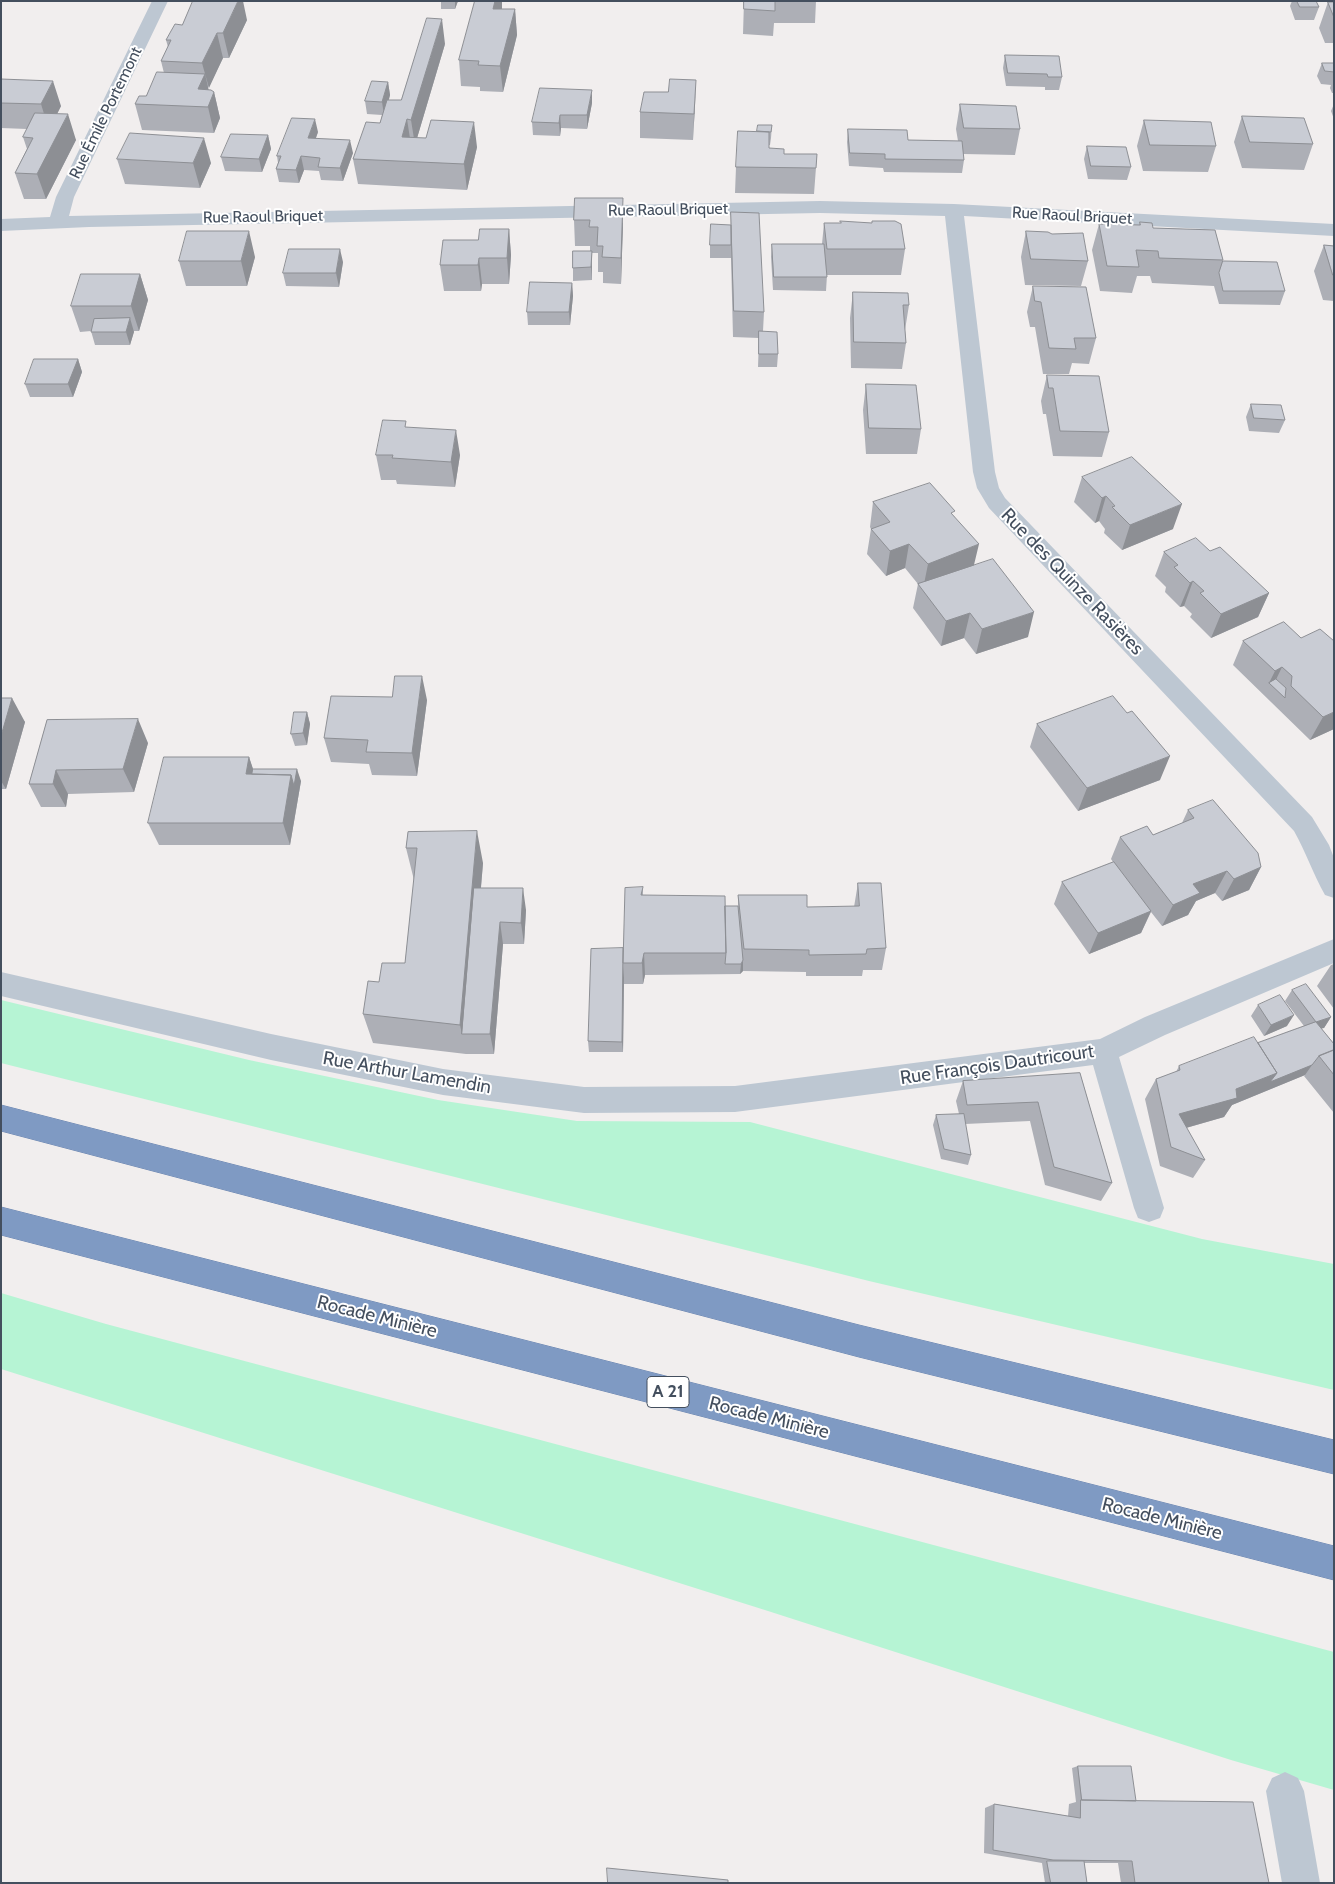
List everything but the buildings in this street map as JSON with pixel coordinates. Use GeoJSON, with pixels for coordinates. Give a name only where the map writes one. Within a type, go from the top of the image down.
{"type":"FeatureCollection","features":[{"type":"Feature","properties":{"kind":"highway"},"geometry":{"type":"LineString","coordinates":[[1,1118],[859,1341],[1334,1457]]}},
{"type":"Feature","properties":{"kind":"highway","name":"Rocade Minière"},"geometry":{"type":"LineString","coordinates":[[1,1221],[1334,1563]]}},
{"type":"Feature","properties":{"kind":"street","name":"Rue Émile Portemont"},"geometry":{"type":"LineString","coordinates":[[58,223],[65,197],[159,2]]}},
{"type":"Feature","properties":{"kind":"street","name":"Rue Raoul Briquet"},"geometry":{"type":"LineString","coordinates":[[1,225],[89,220],[820,207],[954,210],[1334,230]]}},
{"type":"Feature","properties":{"kind":"street","name":"Rue des Quinze Rasières"},"geometry":{"type":"LineString","coordinates":[[954,210],[984,472],[988,488],[997,503],[1303,824],[1316,845],[1324,869],[1334,887]]}},
{"type":"Feature","properties":{"kind":"street","name":"Rue François Dautricourt"},"geometry":{"type":"LineString","coordinates":[[820,1090],[1103,1051],[1156,1026],[1334,951]]}},
{"type":"Feature","properties":{"kind":"street","name":"Rue Arthur Lamendin"},"geometry":{"type":"LineString","coordinates":[[1,984],[271,1047],[443,1082],[584,1100],[735,1099],[820,1090]]}},
{"type":"Feature","properties":{"kind":"street"},"geometry":{"type":"LineString","coordinates":[[1103,1051],[1149,1208]]}},
{"type":"Feature","properties":{"kind":"street"},"geometry":{"type":"LineString","coordinates":[[1285,1791],[1301,1883]]}},
{"type":"Feature","properties":{"kind":"green space"},"geometry":{"type":"Polygon","coordinates":[[[1,1000],[249,1060],[438,1100],[577,1121],[750,1122],[1202,1239],[1334,1264],[1334,1390],[869,1281],[1,1063],[1,1000]]]}},
{"type":"Feature","properties":{"kind":"green space"},"geometry":{"type":"Polygon","coordinates":[[[1,1293],[106,1324],[1334,1652],[1334,1790],[1231,1760],[768,1611],[1,1369],[1,1293]]]}}]}
